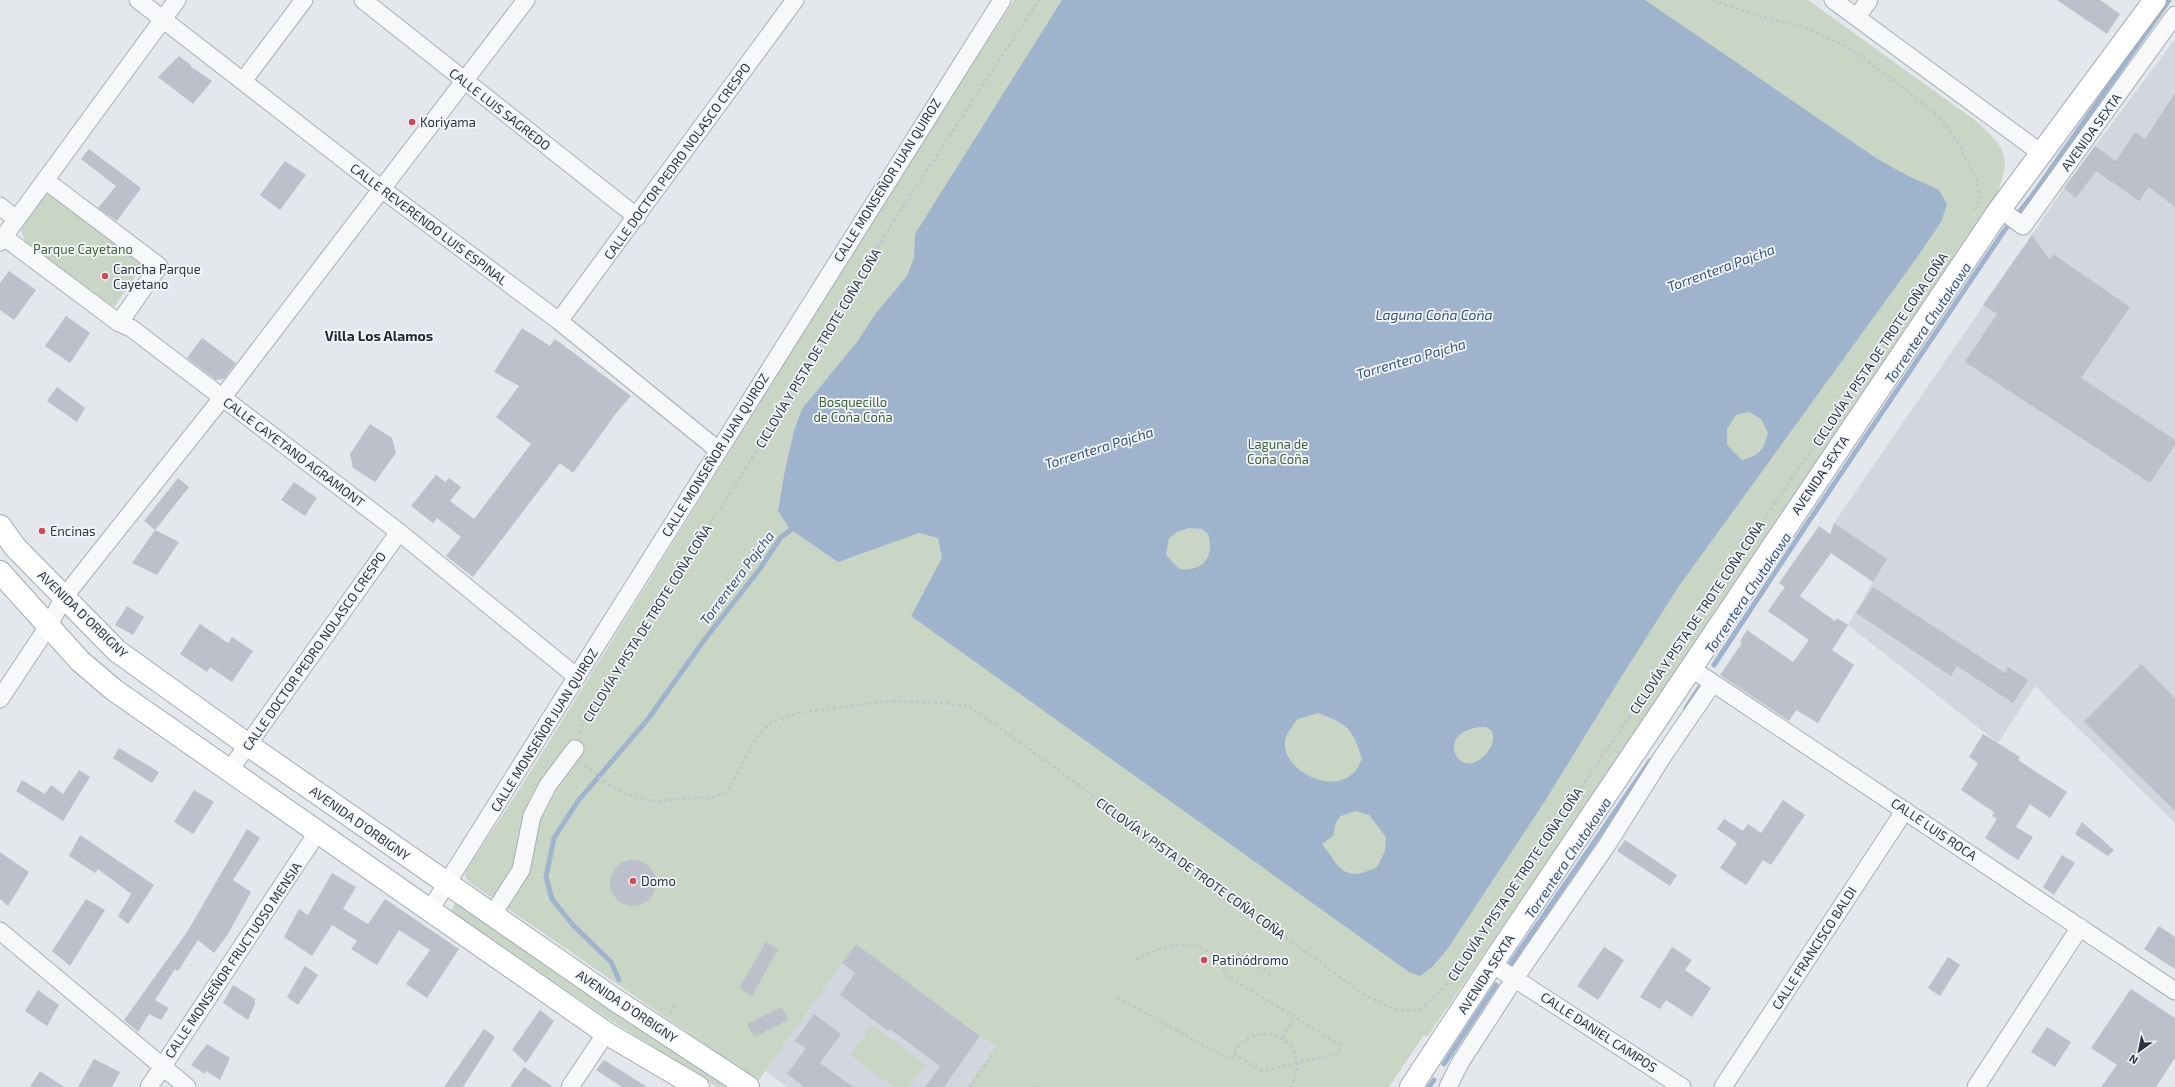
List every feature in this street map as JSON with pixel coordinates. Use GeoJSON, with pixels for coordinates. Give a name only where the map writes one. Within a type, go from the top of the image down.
{"type":"FeatureCollection","features":[{"type":"Feature","properties":{"kind":"main road","name":"AVENIDA SEXTA"},"geometry":{"type":"LineString","coordinates":[[1411,1087],[1504,971],[1654,750],[1692,669],[2041,153],[2155,0]]}},
{"type":"Feature","properties":{"kind":"main road","name":"AVENIDA D'ORBIGNY"},"geometry":{"type":"LineString","coordinates":[[0,526],[15,547],[117,651],[248,745],[614,999],[748,1087]]}},
{"type":"Feature","properties":{"kind":"main road"},"geometry":{"type":"LineString","coordinates":[[0,572],[80,661],[114,690],[606,1033],[698,1087]]}},
{"type":"Feature","properties":{"kind":"street","name":"CALLE REVERENDO LUIS ESPINAL"},"geometry":{"type":"LineString","coordinates":[[138,0],[382,190],[559,321],[718,450]]}},
{"type":"Feature","properties":{"kind":"street"},"geometry":{"type":"LineString","coordinates":[[2,239],[177,0]]}},
{"type":"Feature","properties":{"kind":"street"},"geometry":{"type":"LineString","coordinates":[[243,81],[304,0]]}},
{"type":"Feature","properties":{"kind":"street","name":"CALLE LUIS SAGREDO"},"geometry":{"type":"LineString","coordinates":[[363,0],[637,217]]}},
{"type":"Feature","properties":{"kind":"street"},"geometry":{"type":"LineString","coordinates":[[0,699],[48,625],[64,597],[222,398],[465,82],[526,0]]}},
{"type":"Feature","properties":{"kind":"street","name":"CALLE DOCTOR PEDRO NOLASCO CRESPO"},"geometry":{"type":"LineString","coordinates":[[559,321],[637,217],[795,0]]}},
{"type":"Feature","properties":{"kind":"street","name":"CALLE MONSEÑOR JUAN QUIROZ"},"geometry":{"type":"LineString","coordinates":[[430,910],[1002,0]]}},
{"type":"Feature","properties":{"kind":"street"},"geometry":{"type":"LineString","coordinates":[[1833,0],[2041,153]]}},
{"type":"Feature","properties":{"kind":"street"},"geometry":{"type":"LineString","coordinates":[[1857,17],[1869,0]]}},
{"type":"Feature","properties":{"kind":"street","name":"AVENIDA SEXTA"},"geometry":{"type":"LineString","coordinates":[[2001,211],[2023,226],[2175,15]]}},
{"type":"Feature","properties":{"kind":"street"},"geometry":{"type":"LineString","coordinates":[[45,180],[159,266],[119,323]]}},
{"type":"Feature","properties":{"kind":"street"},"geometry":{"type":"LineString","coordinates":[[0,206],[16,219]]}},
{"type":"Feature","properties":{"kind":"street","name":"CALLE CAYETANO AGRAMONT"},"geometry":{"type":"LineString","coordinates":[[2,239],[119,323],[131,328],[399,532],[577,677]]}},
{"type":"Feature","properties":{"kind":"street","name":"CALLE DOCTOR PEDRO NOLASCO CRESPO"},"geometry":{"type":"LineString","coordinates":[[229,771],[399,532]]}},
{"type":"Feature","properties":{"kind":"street","name":"CALLE LUIS ROCA"},"geometry":{"type":"LineString","coordinates":[[1692,669],[2175,991]]}},
{"type":"Feature","properties":{"kind":"street","name":"AVENIDA SEXTA"},"geometry":{"type":"LineString","coordinates":[[1654,750],[1713,683]]}},
{"type":"Feature","properties":{"kind":"street"},"geometry":{"type":"LineString","coordinates":[[493,914],[521,870],[532,816],[548,785],[576,749]]}},
{"type":"Feature","properties":{"kind":"street","name":"CALLE FRANCISCO BALDI"},"geometry":{"type":"LineString","coordinates":[[1723,1087],[1905,810]]}},
{"type":"Feature","properties":{"kind":"street","name":"CALLE MONSEÑOR FRUCTUOSO MENSIA"},"geometry":{"type":"LineString","coordinates":[[149,1087],[318,832]]}},
{"type":"Feature","properties":{"kind":"street"},"geometry":{"type":"LineString","coordinates":[[1976,1087],[2080,927]]}},
{"type":"Feature","properties":{"kind":"street"},"geometry":{"type":"LineString","coordinates":[[0,931],[161,1067],[187,1087]]}},
{"type":"Feature","properties":{"kind":"street","name":"AVENIDA SEXTA"},"geometry":{"type":"LineString","coordinates":[[1454,1085],[1460,1063],[1504,971]]}},
{"type":"Feature","properties":{"kind":"street","name":"CALLE DANIEL CAMPOS"},"geometry":{"type":"LineString","coordinates":[[1504,971],[1682,1087]]}},
{"type":"Feature","properties":{"kind":"street"},"geometry":{"type":"LineString","coordinates":[[570,1087],[606,1033]]}},
{"type":"Feature","properties":{"kind":"path","name":"CICLOVÍA Y PISTA DE TROTE COÑA COÑA"},"geometry":{"type":"LineString","coordinates":[[1039,0],[898,214],[749,463],[582,724],[576,749],[587,768],[624,794],[651,800],[717,797],[729,789],[758,735],[771,723],[798,713],[888,701],[946,703],[970,707],[1366,996],[1391,1008],[1409,1012],[1430,1003],[1447,984],[1895,327]]}},
{"type":"Feature","properties":{"kind":"path"},"geometry":{"type":"LineString","coordinates":[[1713,0],[1755,15],[1801,26],[1846,46],[1940,118],[1957,141],[1976,178],[1980,198],[1971,216]]}},
{"type":"Feature","properties":{"kind":"path"},"geometry":{"type":"LineString","coordinates":[[1136,959],[1166,946],[1184,945],[1209,951],[1222,960]]}},
{"type":"Feature","properties":{"kind":"path"},"geometry":{"type":"LineString","coordinates":[[1234,1054],[1263,1071],[1340,1053],[1339,1044],[1294,1018],[1226,975],[1221,968],[1222,960],[1228,954],[1237,953],[1271,975]]}},
{"type":"Feature","properties":{"kind":"path"},"geometry":{"type":"LineString","coordinates":[[1117,998],[1231,1060],[1240,1044],[1265,1033],[1276,1034],[1283,1037],[1291,1046],[1297,1063],[1296,1075],[1291,1087]]}},
{"type":"Feature","properties":{"kind":"path"},"geometry":{"type":"LineString","coordinates":[[1283,1037],[1294,1018]]}},
{"type":"Feature","properties":{"kind":"path"},"geometry":{"type":"LineString","coordinates":[[970,1087],[992,1056]]}},
{"type":"Feature","properties":{"kind":"shaded area"},"geometry":{"type":"Polygon","coordinates":[[[2175,39],[2175,823],[2035,686],[1998,743],[1848,625],[1873,582],[1834,523],[2064,188],[2175,39]]]}},
{"type":"Feature","properties":{"kind":"shaded area"},"geometry":{"type":"Polygon","coordinates":[[[856,945],[995,1046],[966,1087],[787,1087],[765,1071],[856,945]]]}},
{"type":"Feature","properties":{"kind":"green space","name":"Laguna Coña Coña"},"geometry":{"type":"Polygon","coordinates":[[[1014,0],[1808,0],[1976,121],[2000,146],[2003,153],[2004,170],[1997,195],[1848,414],[1627,749],[1427,1037],[1424,1035],[1389,1087],[966,1087],[995,1046],[856,945],[758,1081],[469,882],[465,876],[466,870],[519,790],[806,329],[815,313],[824,287],[972,53],[992,34],[1014,0]]]}},
{"type":"Feature","properties":{"kind":"green space","name":"Parque Cayetano"},"geometry":{"type":"Polygon","coordinates":[[[49,189],[147,260],[114,307],[26,243],[21,230],[27,219],[49,189]]]}},
{"type":"Feature","properties":{"kind":"green space"},"geometry":{"type":"Polygon","coordinates":[[[456,901],[728,1087],[717,1087],[607,1018],[451,911],[456,901]]]}},
{"type":"Feature","properties":{"kind":"green space"},"geometry":{"type":"Polygon","coordinates":[[[872,1025],[925,1064],[909,1087],[893,1087],[850,1055],[872,1025]]]}},
{"type":"Feature","properties":{"kind":"water","name":"Laguna Coña Coña"},"geometry":{"type":"Polygon","coordinates":[[[1062,0],[1645,0],[1876,158],[1908,176],[1939,190],[1947,204],[1941,222],[1918,256],[1679,586],[1545,801],[1446,951],[1432,967],[1420,976],[1409,972],[911,616],[942,558],[938,538],[919,533],[838,562],[790,529],[778,511],[794,431],[802,409],[857,342],[876,313],[907,276],[914,258],[915,234],[1062,0]],[[1749,412],[1736,415],[1727,429],[1727,445],[1742,460],[1757,454],[1760,451],[1768,433],[1761,419],[1749,412]],[[1189,528],[1177,532],[1169,538],[1166,555],[1179,569],[1195,568],[1201,565],[1208,556],[1210,550],[1208,534],[1202,529],[1189,528]],[[1318,713],[1298,719],[1286,737],[1285,748],[1289,758],[1296,767],[1307,775],[1318,780],[1331,782],[1342,780],[1352,774],[1358,767],[1362,759],[1359,749],[1352,734],[1343,724],[1318,713]],[[1486,727],[1469,729],[1459,736],[1454,744],[1455,752],[1459,760],[1466,763],[1476,762],[1486,754],[1493,741],[1492,731],[1486,727]],[[1355,811],[1341,816],[1336,822],[1333,836],[1322,844],[1339,866],[1344,871],[1357,874],[1377,867],[1385,851],[1386,837],[1369,815],[1355,811]]]}},
{"type":"Feature","properties":{"kind":"building"},"geometry":{"type":"Polygon","coordinates":[[[2057,0],[2100,0],[2120,14],[2107,34],[2057,0]]]}},
{"type":"Feature","properties":{"kind":"building"},"geometry":{"type":"Polygon","coordinates":[[[179,56],[191,65],[190,66],[212,81],[193,104],[158,77],[179,56]]]}},
{"type":"Feature","properties":{"kind":"building"},"geometry":{"type":"Polygon","coordinates":[[[2175,93],[2175,207],[2149,187],[2139,201],[2096,171],[2076,198],[2064,188],[2095,146],[2116,161],[2135,132],[2145,139],[2175,93]]]}},
{"type":"Feature","properties":{"kind":"building"},"geometry":{"type":"Polygon","coordinates":[[[89,149],[141,188],[117,221],[98,208],[116,186],[81,159],[89,149]]]}},
{"type":"Feature","properties":{"kind":"building"},"geometry":{"type":"Polygon","coordinates":[[[285,161],[306,175],[280,210],[260,195],[285,161]]]}},
{"type":"Feature","properties":{"kind":"building"},"geometry":{"type":"Polygon","coordinates":[[[2032,235],[2050,260],[2053,254],[2130,307],[2081,378],[2175,440],[2175,445],[2150,483],[1965,362],[1997,314],[1983,305],[2032,235]]]}},
{"type":"Feature","properties":{"kind":"building"},"geometry":{"type":"Polygon","coordinates":[[[9,271],[36,290],[14,320],[0,310],[0,283],[9,271]]]}},
{"type":"Feature","properties":{"kind":"building"},"geometry":{"type":"Polygon","coordinates":[[[66,316],[90,333],[70,363],[45,346],[66,316]]]}},
{"type":"Feature","properties":{"kind":"building"},"geometry":{"type":"Polygon","coordinates":[[[522,328],[550,346],[555,339],[631,396],[617,412],[573,473],[560,463],[473,577],[446,556],[461,537],[437,518],[433,523],[411,506],[436,475],[445,482],[449,478],[461,487],[450,501],[474,519],[531,444],[496,417],[519,386],[494,372],[522,328]]]}},
{"type":"Feature","properties":{"kind":"building"},"geometry":{"type":"Polygon","coordinates":[[[202,338],[236,363],[224,379],[216,380],[187,358],[202,338]]]}},
{"type":"Feature","properties":{"kind":"building"},"geometry":{"type":"Polygon","coordinates":[[[57,387],[85,408],[77,422],[47,401],[57,387]]]}},
{"type":"Feature","properties":{"kind":"building"},"geometry":{"type":"Polygon","coordinates":[[[370,424],[392,438],[396,453],[375,482],[353,468],[350,454],[370,424]]]}},
{"type":"Feature","properties":{"kind":"building"},"geometry":{"type":"Polygon","coordinates":[[[178,478],[189,487],[155,530],[144,521],[178,478]]]}},
{"type":"Feature","properties":{"kind":"building"},"geometry":{"type":"Polygon","coordinates":[[[294,482],[317,498],[305,516],[281,500],[294,482]]]}},
{"type":"Feature","properties":{"kind":"building"},"geometry":{"type":"Polygon","coordinates":[[[1834,523],[1887,559],[1873,582],[1831,553],[1800,596],[1835,621],[1837,618],[1848,625],[1832,650],[1854,665],[1818,723],[1796,710],[1789,721],[1720,675],[1742,643],[1740,641],[1747,630],[1793,662],[1809,640],[1768,611],[1785,587],[1779,583],[1819,526],[1830,534],[1834,523]]]}},
{"type":"Feature","properties":{"kind":"building"},"geometry":{"type":"Polygon","coordinates":[[[155,530],[179,542],[157,575],[132,563],[155,530]]]}},
{"type":"Feature","properties":{"kind":"building"},"geometry":{"type":"Polygon","coordinates":[[[1873,587],[2005,673],[2008,667],[2028,680],[2013,703],[1957,666],[1951,676],[1856,613],[1873,587]]]}},
{"type":"Feature","properties":{"kind":"building"},"geometry":{"type":"Polygon","coordinates":[[[127,606],[144,617],[133,635],[115,625],[127,606]]]}},
{"type":"Feature","properties":{"kind":"building"},"geometry":{"type":"Polygon","coordinates":[[[200,624],[228,643],[232,637],[253,651],[232,682],[210,667],[207,672],[180,654],[200,624]]]}},
{"type":"Feature","properties":{"kind":"building"},"geometry":{"type":"Polygon","coordinates":[[[2141,664],[2175,698],[2175,811],[2084,722],[2141,664]]]}},
{"type":"Feature","properties":{"kind":"building"},"geometry":{"type":"Polygon","coordinates":[[[1983,734],[2020,757],[2018,760],[2067,792],[2050,818],[2030,804],[2016,827],[2033,837],[2018,860],[1985,838],[1997,819],[1992,816],[1994,812],[1961,790],[1978,763],[1969,757],[1983,734]]]}},
{"type":"Feature","properties":{"kind":"building"},"geometry":{"type":"Polygon","coordinates":[[[119,748],[159,772],[152,783],[113,758],[119,748]]]}},
{"type":"Feature","properties":{"kind":"building"},"geometry":{"type":"Polygon","coordinates":[[[79,770],[90,777],[63,821],[16,791],[22,780],[45,794],[51,785],[63,794],[79,770]]]}},
{"type":"Feature","properties":{"kind":"building"},"geometry":{"type":"Polygon","coordinates":[[[194,790],[214,802],[193,834],[174,822],[194,790]]]}},
{"type":"Feature","properties":{"kind":"building"},"geometry":{"type":"Polygon","coordinates":[[[1783,800],[1805,815],[1771,865],[1763,860],[1746,885],[1720,868],[1737,843],[1717,829],[1724,819],[1743,831],[1748,824],[1761,833],[1783,800]]]}},
{"type":"Feature","properties":{"kind":"building"},"geometry":{"type":"Polygon","coordinates":[[[2082,822],[2114,850],[2108,856],[2075,834],[2082,822]]]}},
{"type":"Feature","properties":{"kind":"building"},"geometry":{"type":"Polygon","coordinates":[[[247,829],[260,838],[233,880],[251,892],[228,934],[214,953],[198,940],[178,971],[175,969],[155,1000],[169,1008],[161,1020],[149,1014],[138,1032],[124,1020],[187,932],[247,829]]]}},
{"type":"Feature","properties":{"kind":"building"},"geometry":{"type":"Polygon","coordinates":[[[80,835],[154,885],[128,924],[118,916],[131,894],[98,869],[95,873],[69,856],[80,835]]]}},
{"type":"Feature","properties":{"kind":"building"},"geometry":{"type":"Polygon","coordinates":[[[1625,840],[1677,875],[1670,886],[1617,851],[1625,840]]]}},
{"type":"Feature","properties":{"kind":"building"},"geometry":{"type":"Polygon","coordinates":[[[0,852],[29,872],[8,906],[0,899],[0,852]]]}},
{"type":"Feature","properties":{"kind":"building"},"geometry":{"type":"Polygon","coordinates":[[[2062,855],[2075,863],[2054,895],[2043,887],[2062,855]]]}},
{"type":"Feature","properties":{"kind":"building","name":"Domo"},"geometry":{"type":"Polygon","coordinates":[[[629,860],[637,860],[646,864],[652,870],[656,883],[652,896],[646,902],[637,906],[629,906],[620,902],[614,896],[610,887],[610,879],[614,870],[620,864],[629,860]]]}},
{"type":"Feature","properties":{"kind":"building"},"geometry":{"type":"Polygon","coordinates":[[[332,873],[356,887],[343,909],[368,924],[385,899],[459,949],[427,998],[406,984],[430,950],[399,930],[377,965],[351,949],[357,941],[332,925],[312,956],[284,937],[299,909],[308,915],[332,873]]]}},
{"type":"Feature","properties":{"kind":"building"},"geometry":{"type":"Polygon","coordinates":[[[86,899],[105,910],[70,966],[52,951],[86,899]]]}},
{"type":"Feature","properties":{"kind":"building"},"geometry":{"type":"Polygon","coordinates":[[[2159,926],[2175,937],[2175,969],[2144,949],[2159,926]]]}},
{"type":"Feature","properties":{"kind":"building"},"geometry":{"type":"Polygon","coordinates":[[[766,942],[778,949],[752,996],[739,988],[766,942]]]}},
{"type":"Feature","properties":{"kind":"building"},"geometry":{"type":"Polygon","coordinates":[[[856,944],[980,1036],[944,1087],[925,1087],[940,1066],[890,1029],[888,1031],[840,995],[855,973],[842,963],[856,944]]]}},
{"type":"Feature","properties":{"kind":"building"},"geometry":{"type":"Polygon","coordinates":[[[1604,947],[1624,960],[1598,1000],[1577,986],[1604,947]]]}},
{"type":"Feature","properties":{"kind":"building"},"geometry":{"type":"Polygon","coordinates":[[[1672,947],[1692,960],[1685,970],[1711,988],[1692,1017],[1666,1000],[1660,1009],[1640,997],[1672,947]]]}},
{"type":"Feature","properties":{"kind":"building"},"geometry":{"type":"Polygon","coordinates":[[[1948,957],[1960,965],[1940,996],[1928,988],[1948,957]]]}},
{"type":"Feature","properties":{"kind":"building"},"geometry":{"type":"Polygon","coordinates":[[[305,966],[318,975],[298,1005],[287,997],[305,966]]]}},
{"type":"Feature","properties":{"kind":"building"},"geometry":{"type":"Polygon","coordinates":[[[233,985],[255,999],[255,1004],[248,1020],[223,1003],[233,985]]]}},
{"type":"Feature","properties":{"kind":"building"},"geometry":{"type":"Polygon","coordinates":[[[2131,989],[2175,1018],[2175,1058],[2156,1087],[2101,1087],[2117,1065],[2091,1048],[2131,989]]]}},
{"type":"Feature","properties":{"kind":"building"},"geometry":{"type":"Polygon","coordinates":[[[38,990],[59,1005],[47,1026],[25,1011],[38,990]]]}},
{"type":"Feature","properties":{"kind":"building"},"geometry":{"type":"Polygon","coordinates":[[[782,1007],[788,1020],[754,1037],[747,1024],[782,1007]]]}},
{"type":"Feature","properties":{"kind":"building"},"geometry":{"type":"Polygon","coordinates":[[[540,1010],[554,1021],[526,1063],[512,1050],[540,1010]]]}},
{"type":"Feature","properties":{"kind":"building"},"geometry":{"type":"Polygon","coordinates":[[[814,1014],[841,1034],[820,1063],[853,1087],[804,1087],[787,1074],[806,1048],[795,1041],[814,1014]]]}},
{"type":"Feature","properties":{"kind":"building"},"geometry":{"type":"Polygon","coordinates":[[[2047,1027],[2071,1042],[2055,1067],[2031,1052],[2047,1027]]]}},
{"type":"Feature","properties":{"kind":"building"},"geometry":{"type":"Polygon","coordinates":[[[484,1029],[495,1037],[463,1087],[444,1087],[484,1029]]]}},
{"type":"Feature","properties":{"kind":"building"},"geometry":{"type":"Polygon","coordinates":[[[207,1044],[230,1058],[220,1080],[206,1071],[205,1074],[191,1065],[207,1044]]]}},
{"type":"Feature","properties":{"kind":"building"},"geometry":{"type":"Polygon","coordinates":[[[94,1059],[120,1072],[112,1087],[78,1087],[94,1059]]]}},
{"type":"Feature","properties":{"kind":"building"},"geometry":{"type":"Polygon","coordinates":[[[604,1060],[647,1087],[622,1087],[596,1070],[604,1060]]]}},
{"type":"Feature","properties":{"kind":"building"},"geometry":{"type":"Polygon","coordinates":[[[524,1067],[553,1087],[510,1087],[524,1067]]]}},
{"type":"Feature","properties":{"kind":"building"},"geometry":{"type":"Polygon","coordinates":[[[40,1071],[64,1087],[30,1087],[40,1071]]]}},
{"type":"Feature","properties":{"kind":"waterway","name":"Torrentera Chutakawa"},"geometry":{"type":"LineString","coordinates":[[1714,665],[2004,231],[2032,196],[2169,0]]}},
{"type":"Feature","properties":{"kind":"waterway","name":"Torrentera Pajcha"},"geometry":{"type":"LineString","coordinates":[[619,980],[611,962],[573,925],[552,899],[546,877],[554,838],[578,801],[648,719],[705,639],[759,570],[781,537],[796,526]]}},
{"type":"Feature","properties":{"kind":"waterway","name":"Torrentera Chutakawa"},"geometry":{"type":"LineString","coordinates":[[1686,708],[1699,688]]}},
{"type":"Feature","properties":{"kind":"waterway","name":"Torrentera Chutakawa"},"geometry":{"type":"LineString","coordinates":[[1511,963],[1650,761]]}},
{"type":"Feature","properties":{"kind":"waterway","name":"Torrentera Chutakawa"},"geometry":{"type":"LineString","coordinates":[[1444,1064],[1496,985]]}},
{"type":"Feature","properties":{"kind":"waterway","name":"Torrentera Chutakawa"},"geometry":{"type":"LineString","coordinates":[[1429,1087],[1434,1080]]}},
{"type":"Feature","properties":{"kind":"place","name":"Koriyama"},"geometry":{"type":"Point","coordinates":[412,122]}},
{"type":"Feature","properties":{"kind":"place","name":"Cancha Parque Cayetano"},"geometry":{"type":"Point","coordinates":[105,276]}},
{"type":"Feature","properties":{"kind":"place","name":"Encinas"},"geometry":{"type":"Point","coordinates":[42,531]}},
{"type":"Feature","properties":{"kind":"place","name":"Domo"},"geometry":{"type":"Point","coordinates":[633,881]}},
{"type":"Feature","properties":{"kind":"place","name":"Patinódromo"},"geometry":{"type":"Point","coordinates":[1204,960]}},
{"type":"Feature","properties":{"kind":"district","name":"Villa Los Alamos"},"geometry":{"type":"Point","coordinates":[379,336]}},
{"type":"Feature","properties":{"kind":"park label","name":"Bosquecillo de Coña Coña"},"geometry":{"type":"Point","coordinates":[853,410]}},
{"type":"Feature","properties":{"kind":"park label","name":"Laguna de Coña Coña"},"geometry":{"type":"Point","coordinates":[1278,452]}}]}
